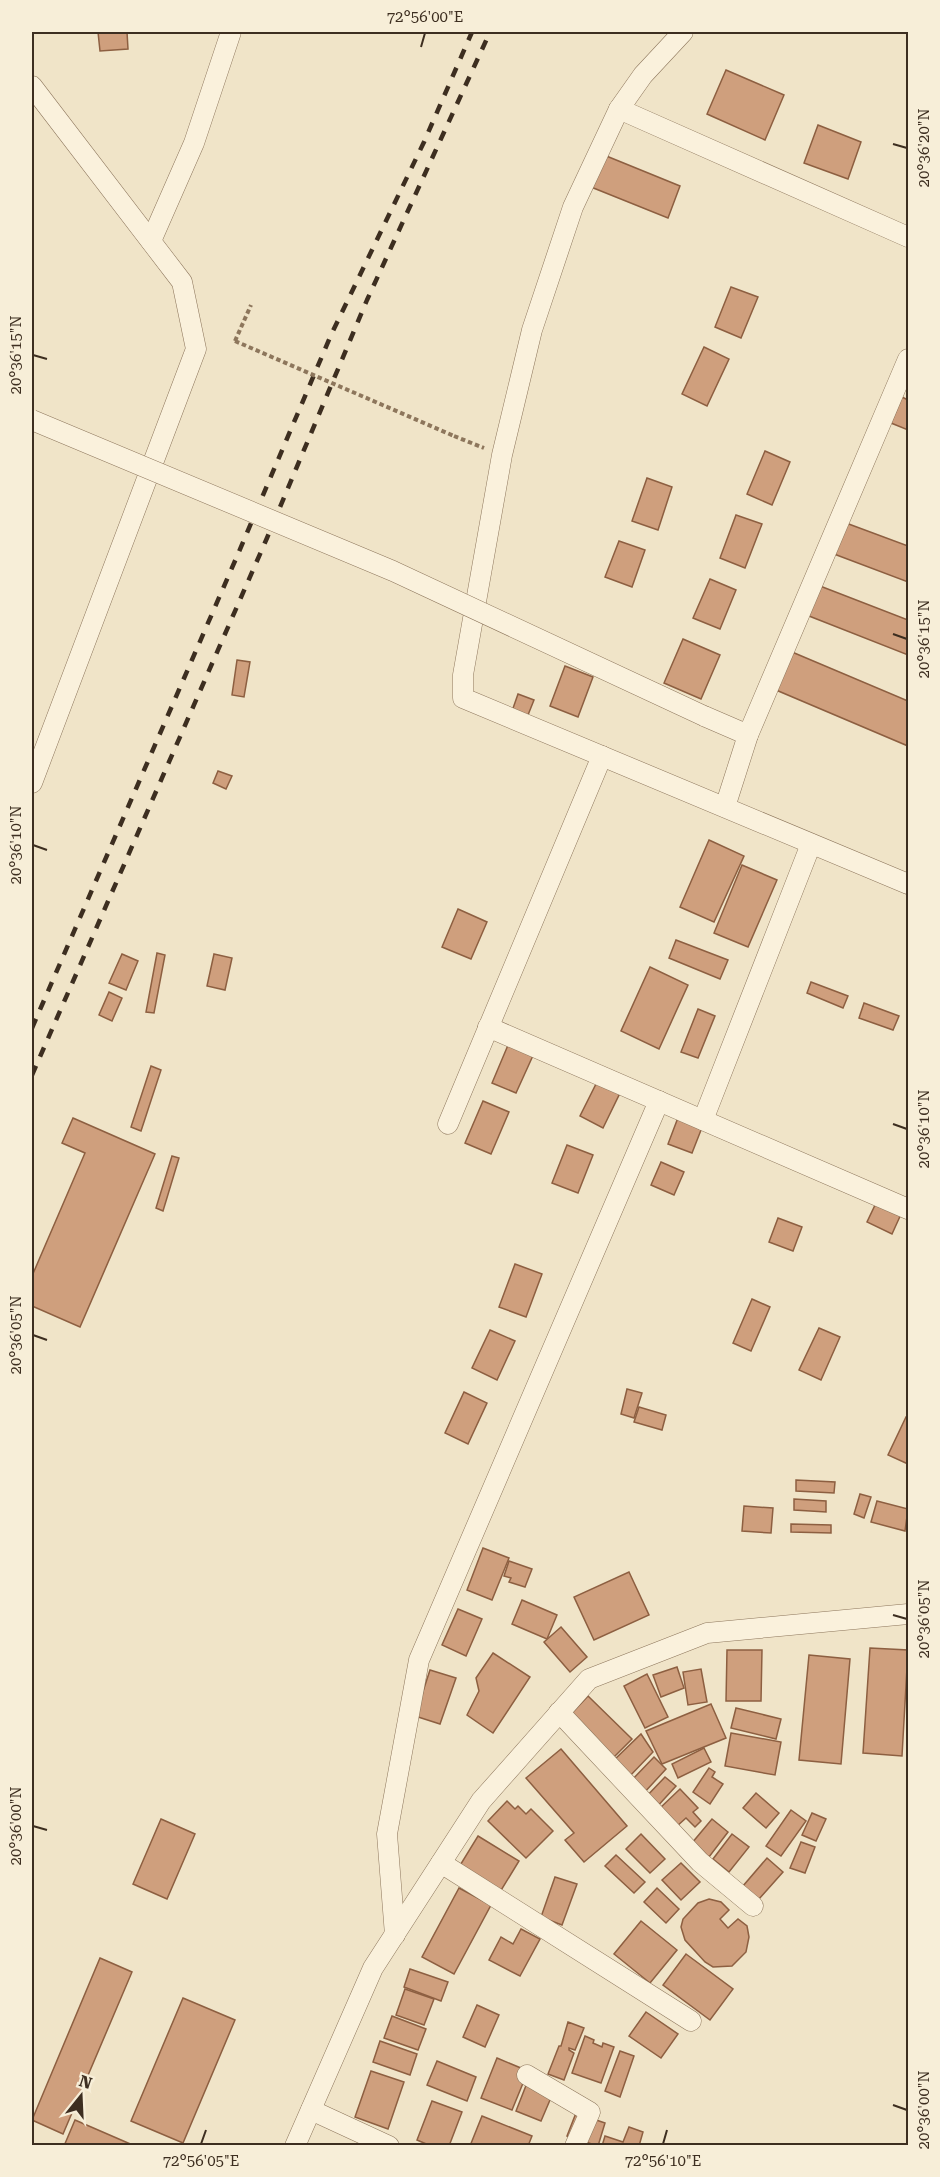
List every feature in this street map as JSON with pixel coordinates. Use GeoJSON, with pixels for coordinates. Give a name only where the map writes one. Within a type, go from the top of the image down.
{"type":"FeatureCollection","features":[{"type":"Feature","properties":{"kind":"street"},"geometry":{"type":"LineString","coordinates":[[151,241],[194,143],[231,32]]}},
{"type":"Feature","properties":{"kind":"street"},"geometry":{"type":"LineString","coordinates":[[683,32],[643,75],[619,109],[573,207],[532,330],[502,455],[463,675],[463,698],[909,884]]}},
{"type":"Feature","properties":{"kind":"street"},"geometry":{"type":"LineString","coordinates":[[32,86],[182,282],[196,349],[32,783]]}},
{"type":"Feature","properties":{"kind":"street"},"geometry":{"type":"LineString","coordinates":[[619,109],[909,237]]}},
{"type":"Feature","properties":{"kind":"street"},"geometry":{"type":"LineString","coordinates":[[725,807],[748,735],[909,358]]}},
{"type":"Feature","properties":{"kind":"street"},"geometry":{"type":"LineString","coordinates":[[32,420],[393,571],[704,717],[748,735]]}},
{"type":"Feature","properties":{"kind":"street"},"geometry":{"type":"LineString","coordinates":[[447,1124],[602,756]]}},
{"type":"Feature","properties":{"kind":"street"},"geometry":{"type":"LineString","coordinates":[[703,1120],[811,844]]}},
{"type":"Feature","properties":{"kind":"street"},"geometry":{"type":"LineString","coordinates":[[488,1027],[909,1209]]}},
{"type":"Feature","properties":{"kind":"street"},"geometry":{"type":"LineString","coordinates":[[395,1935],[387,1834],[419,1660],[659,1101]]}},
{"type":"Feature","properties":{"kind":"street"},"geometry":{"type":"LineString","coordinates":[[295,2145],[373,1968],[481,1801],[589,1679],[707,1633],[909,1614]]}},
{"type":"Feature","properties":{"kind":"street"},"geometry":{"type":"LineString","coordinates":[[560,1712],[700,1862],[753,1906]]}},
{"type":"Feature","properties":{"kind":"street"},"geometry":{"type":"LineString","coordinates":[[441,1863],[691,2021]]}},
{"type":"Feature","properties":{"kind":"street"},"geometry":{"type":"LineString","coordinates":[[527,2076],[590,2112],[575,2145]]}},
{"type":"Feature","properties":{"kind":"street"},"geometry":{"type":"LineString","coordinates":[[310,2110],[389,2145]]}},
{"type":"Feature","properties":{"kind":"path"},"geometry":{"type":"LineString","coordinates":[[251,305],[235,340],[502,455]]}},
{"type":"Feature","properties":{"kind":"building"},"geometry":{"type":"Polygon","coordinates":[[[98,32],[127,32],[128,49],[100,51],[98,32]]]}},
{"type":"Feature","properties":{"kind":"building"},"geometry":{"type":"Polygon","coordinates":[[[726,70],[784,95],[765,140],[707,114],[726,70]]]}},
{"type":"Feature","properties":{"kind":"building"},"geometry":{"type":"Polygon","coordinates":[[[818,125],[861,142],[848,179],[804,163],[818,125]]]}},
{"type":"Feature","properties":{"kind":"building"},"geometry":{"type":"Polygon","coordinates":[[[599,153],[680,186],[668,218],[586,185],[599,153]]]}},
{"type":"Feature","properties":{"kind":"building"},"geometry":{"type":"Polygon","coordinates":[[[731,287],[758,297],[741,338],[715,327],[731,287]]]}},
{"type":"Feature","properties":{"kind":"building"},"geometry":{"type":"Polygon","coordinates":[[[704,347],[729,359],[707,406],[682,394],[704,347]]]}},
{"type":"Feature","properties":{"kind":"building"},"geometry":{"type":"Polygon","coordinates":[[[902,397],[908,400],[908,430],[891,423],[902,397]]]}},
{"type":"Feature","properties":{"kind":"building"},"geometry":{"type":"Polygon","coordinates":[[[765,451],[790,462],[772,505],[747,494],[765,451]]]}},
{"type":"Feature","properties":{"kind":"building"},"geometry":{"type":"Polygon","coordinates":[[[647,478],[672,487],[658,530],[632,521],[647,478]]]}},
{"type":"Feature","properties":{"kind":"building"},"geometry":{"type":"Polygon","coordinates":[[[736,515],[762,524],[745,568],[720,558],[736,515]]]}},
{"type":"Feature","properties":{"kind":"building"},"geometry":{"type":"Polygon","coordinates":[[[846,523],[908,546],[908,582],[834,554],[846,523]]]}},
{"type":"Feature","properties":{"kind":"building"},"geometry":{"type":"Polygon","coordinates":[[[619,541],[645,550],[632,587],[605,577],[619,541]]]}},
{"type":"Feature","properties":{"kind":"building"},"geometry":{"type":"Polygon","coordinates":[[[710,579],[736,590],[720,629],[693,618],[710,579]]]}},
{"type":"Feature","properties":{"kind":"building"},"geometry":{"type":"Polygon","coordinates":[[[820,586],[908,620],[908,655],[809,616],[820,586]]]}},
{"type":"Feature","properties":{"kind":"building"},"geometry":{"type":"Polygon","coordinates":[[[683,639],[720,655],[701,699],[664,683],[683,639]]]}},
{"type":"Feature","properties":{"kind":"building"},"geometry":{"type":"Polygon","coordinates":[[[792,652],[908,701],[908,746],[776,690],[792,652]]]}},
{"type":"Feature","properties":{"kind":"building"},"geometry":{"type":"Polygon","coordinates":[[[237,660],[250,662],[244,697],[232,695],[237,660]]]}},
{"type":"Feature","properties":{"kind":"building"},"geometry":{"type":"Polygon","coordinates":[[[565,666],[593,677],[578,717],[550,706],[565,666]]]}},
{"type":"Feature","properties":{"kind":"building"},"geometry":{"type":"Polygon","coordinates":[[[518,694],[534,700],[526,720],[511,714],[518,694]]]}},
{"type":"Feature","properties":{"kind":"building"},"geometry":{"type":"Polygon","coordinates":[[[218,771],[232,776],[226,789],[213,783],[218,771]]]}},
{"type":"Feature","properties":{"kind":"building"},"geometry":{"type":"Polygon","coordinates":[[[709,840],[744,856],[714,922],[680,907],[709,840]]]}},
{"type":"Feature","properties":{"kind":"building"},"geometry":{"type":"Polygon","coordinates":[[[742,865],[777,880],[748,947],[714,933],[742,865]]]}},
{"type":"Feature","properties":{"kind":"building"},"geometry":{"type":"Polygon","coordinates":[[[458,909],[487,922],[471,959],[442,947],[458,909]]]}},
{"type":"Feature","properties":{"kind":"building"},"geometry":{"type":"Polygon","coordinates":[[[676,940],[728,960],[720,979],[669,958],[676,940]]]}},
{"type":"Feature","properties":{"kind":"building"},"geometry":{"type":"Polygon","coordinates":[[[157,953],[165,955],[154,1013],[146,1012],[157,953]]]}},
{"type":"Feature","properties":{"kind":"building"},"geometry":{"type":"Polygon","coordinates":[[[122,954],[138,961],[126,990],[109,983],[122,954]]]}},
{"type":"Feature","properties":{"kind":"building"},"geometry":{"type":"Polygon","coordinates":[[[214,954],[232,958],[225,990],[207,986],[214,954]]]}},
{"type":"Feature","properties":{"kind":"building"},"geometry":{"type":"Polygon","coordinates":[[[650,967],[688,985],[659,1049],[621,1031],[650,967]]]}},
{"type":"Feature","properties":{"kind":"building"},"geometry":{"type":"Polygon","coordinates":[[[811,982],[848,996],[843,1008],[807,993],[811,982]]]}},
{"type":"Feature","properties":{"kind":"building"},"geometry":{"type":"Polygon","coordinates":[[[109,992],[122,998],[112,1021],[99,1015],[109,992]]]}},
{"type":"Feature","properties":{"kind":"building"},"geometry":{"type":"Polygon","coordinates":[[[864,1003],[899,1016],[893,1030],[859,1018],[864,1003]]]}},
{"type":"Feature","properties":{"kind":"building"},"geometry":{"type":"Polygon","coordinates":[[[698,1009],[715,1016],[698,1058],[681,1052],[698,1009]]]}},
{"type":"Feature","properties":{"kind":"building"},"geometry":{"type":"Polygon","coordinates":[[[511,1038],[536,1049],[516,1093],[492,1083],[511,1038]]]}},
{"type":"Feature","properties":{"kind":"building"},"geometry":{"type":"Polygon","coordinates":[[[151,1066],[161,1070],[141,1131],[131,1127],[151,1066]]]}},
{"type":"Feature","properties":{"kind":"building"},"geometry":{"type":"Polygon","coordinates":[[[597,1082],[620,1093],[603,1128],[580,1116],[597,1082]]]}},
{"type":"Feature","properties":{"kind":"building"},"geometry":{"type":"Polygon","coordinates":[[[483,1101],[509,1112],[491,1154],[465,1143],[483,1101]]]}},
{"type":"Feature","properties":{"kind":"building"},"geometry":{"type":"Polygon","coordinates":[[[679,1115],[703,1125],[692,1153],[668,1144],[679,1115]]]}},
{"type":"Feature","properties":{"kind":"building"},"geometry":{"type":"Polygon","coordinates":[[[73,1118],[155,1154],[80,1327],[32,1306],[32,1276],[85,1153],[62,1143],[73,1118]]]}},
{"type":"Feature","properties":{"kind":"building"},"geometry":{"type":"Polygon","coordinates":[[[567,1145],[593,1155],[578,1193],[552,1183],[567,1145]]]}},
{"type":"Feature","properties":{"kind":"building"},"geometry":{"type":"Polygon","coordinates":[[[172,1156],[179,1158],[163,1211],[156,1208],[172,1156]]]}},
{"type":"Feature","properties":{"kind":"building"},"geometry":{"type":"Polygon","coordinates":[[[661,1162],[684,1172],[674,1195],[651,1185],[661,1162]]]}},
{"type":"Feature","properties":{"kind":"building"},"geometry":{"type":"Polygon","coordinates":[[[877,1201],[902,1212],[892,1234],[867,1222],[877,1201]]]}},
{"type":"Feature","properties":{"kind":"building"},"geometry":{"type":"Polygon","coordinates":[[[778,1218],[802,1227],[793,1251],[769,1242],[778,1218]]]}},
{"type":"Feature","properties":{"kind":"building"},"geometry":{"type":"Polygon","coordinates":[[[515,1264],[542,1274],[526,1317],[499,1307],[515,1264]]]}},
{"type":"Feature","properties":{"kind":"building"},"geometry":{"type":"Polygon","coordinates":[[[752,1299],[770,1307],[751,1351],[733,1343],[752,1299]]]}},
{"type":"Feature","properties":{"kind":"building"},"geometry":{"type":"Polygon","coordinates":[[[819,1328],[840,1337],[821,1380],[799,1370],[819,1328]]]}},
{"type":"Feature","properties":{"kind":"building"},"geometry":{"type":"Polygon","coordinates":[[[490,1330],[515,1341],[497,1380],[472,1368],[490,1330]]]}},
{"type":"Feature","properties":{"kind":"building"},"geometry":{"type":"Polygon","coordinates":[[[627,1389],[642,1393],[634,1418],[621,1414],[627,1389]]]}},
{"type":"Feature","properties":{"kind":"building"},"geometry":{"type":"Polygon","coordinates":[[[464,1392],[487,1403],[468,1444],[445,1433],[464,1392]]]}},
{"type":"Feature","properties":{"kind":"building"},"geometry":{"type":"Polygon","coordinates":[[[639,1407],[666,1415],[662,1430],[634,1422],[639,1407]]]}},
{"type":"Feature","properties":{"kind":"building"},"geometry":{"type":"Polygon","coordinates":[[[906,1417],[908,1418],[908,1464],[888,1455],[906,1417]]]}},
{"type":"Feature","properties":{"kind":"building"},"geometry":{"type":"Polygon","coordinates":[[[796,1480],[835,1482],[834,1493],[796,1491],[796,1480]]]}},
{"type":"Feature","properties":{"kind":"building"},"geometry":{"type":"Polygon","coordinates":[[[860,1494],[871,1497],[864,1518],[854,1514],[860,1494]]]}},
{"type":"Feature","properties":{"kind":"building"},"geometry":{"type":"Polygon","coordinates":[[[794,1499],[826,1501],[826,1512],[794,1510],[794,1499]]]}},
{"type":"Feature","properties":{"kind":"building"},"geometry":{"type":"Polygon","coordinates":[[[877,1501],[908,1509],[905,1531],[871,1522],[877,1501]]]}},
{"type":"Feature","properties":{"kind":"building"},"geometry":{"type":"Polygon","coordinates":[[[744,1506],[773,1508],[771,1533],[742,1531],[744,1506]]]}},
{"type":"Feature","properties":{"kind":"building"},"geometry":{"type":"Polygon","coordinates":[[[791,1524],[831,1525],[831,1533],[791,1532],[791,1524]]]}},
{"type":"Feature","properties":{"kind":"building"},"geometry":{"type":"Polygon","coordinates":[[[483,1548],[509,1558],[492,1600],[467,1590],[483,1548]]]}},
{"type":"Feature","properties":{"kind":"building"},"geometry":{"type":"Polygon","coordinates":[[[509,1561],[532,1569],[525,1587],[509,1582],[511,1578],[504,1576],[509,1561]]]}},
{"type":"Feature","properties":{"kind":"building"},"geometry":{"type":"Polygon","coordinates":[[[629,1572],[649,1615],[594,1640],[574,1597],[629,1572]]]}},
{"type":"Feature","properties":{"kind":"building"},"geometry":{"type":"Polygon","coordinates":[[[522,1600],[557,1615],[547,1639],[512,1624],[522,1600]]]}},
{"type":"Feature","properties":{"kind":"building"},"geometry":{"type":"Polygon","coordinates":[[[458,1609],[482,1619],[466,1656],[442,1645],[458,1609]]]}},
{"type":"Feature","properties":{"kind":"building"},"geometry":{"type":"Polygon","coordinates":[[[561,1627],[587,1657],[570,1672],[544,1642],[561,1627]]]}},
{"type":"Feature","properties":{"kind":"building"},"geometry":{"type":"Polygon","coordinates":[[[870,1648],[908,1650],[902,1756],[863,1753],[870,1648]]]}},
{"type":"Feature","properties":{"kind":"building"},"geometry":{"type":"Polygon","coordinates":[[[727,1650],[762,1650],[761,1701],[726,1701],[727,1650]]]}},
{"type":"Feature","properties":{"kind":"building"},"geometry":{"type":"Polygon","coordinates":[[[493,1653],[530,1677],[493,1733],[467,1715],[479,1691],[476,1678],[493,1653]]]}},
{"type":"Feature","properties":{"kind":"building"},"geometry":{"type":"Polygon","coordinates":[[[809,1655],[850,1659],[841,1764],[799,1760],[809,1655]]]}},
{"type":"Feature","properties":{"kind":"building"},"geometry":{"type":"Polygon","coordinates":[[[677,1667],[684,1688],[661,1697],[653,1675],[677,1667]]]}},
{"type":"Feature","properties":{"kind":"building"},"geometry":{"type":"Polygon","coordinates":[[[701,1669],[707,1702],[688,1705],[683,1672],[701,1669]]]}},
{"type":"Feature","properties":{"kind":"building"},"geometry":{"type":"Polygon","coordinates":[[[430,1670],[456,1678],[440,1724],[415,1716],[430,1670]]]}},
{"type":"Feature","properties":{"kind":"building"},"geometry":{"type":"Polygon","coordinates":[[[647,1674],[668,1717],[645,1728],[624,1686],[647,1674]]]}},
{"type":"Feature","properties":{"kind":"building"},"geometry":{"type":"Polygon","coordinates":[[[588,1696],[632,1739],[614,1757],[570,1715],[588,1696]]]}},
{"type":"Feature","properties":{"kind":"building"},"geometry":{"type":"Polygon","coordinates":[[[711,1704],[726,1738],[662,1764],[646,1731],[711,1704]]]}},
{"type":"Feature","properties":{"kind":"building"},"geometry":{"type":"Polygon","coordinates":[[[736,1708],[781,1719],[776,1739],[731,1728],[736,1708]]]}},
{"type":"Feature","properties":{"kind":"building"},"geometry":{"type":"Polygon","coordinates":[[[731,1733],[781,1742],[775,1775],[725,1766],[731,1733]]]}},
{"type":"Feature","properties":{"kind":"building"},"geometry":{"type":"Polygon","coordinates":[[[641,1734],[653,1752],[627,1779],[612,1762],[641,1734]]]}},
{"type":"Feature","properties":{"kind":"building"},"geometry":{"type":"Polygon","coordinates":[[[704,1748],[711,1762],[678,1778],[672,1764],[704,1748]]]}},
{"type":"Feature","properties":{"kind":"building"},"geometry":{"type":"Polygon","coordinates":[[[561,1749],[627,1826],[584,1862],[565,1840],[574,1833],[526,1778],[561,1749]]]}},
{"type":"Feature","properties":{"kind":"building"},"geometry":{"type":"Polygon","coordinates":[[[654,1757],[666,1769],[643,1794],[630,1782],[654,1757]]]}},
{"type":"Feature","properties":{"kind":"building"},"geometry":{"type":"Polygon","coordinates":[[[709,1768],[715,1772],[712,1777],[723,1784],[710,1804],[693,1792],[709,1768]]]}},
{"type":"Feature","properties":{"kind":"building"},"geometry":{"type":"Polygon","coordinates":[[[665,1777],[676,1786],[655,1809],[644,1799],[665,1777]]]}},
{"type":"Feature","properties":{"kind":"building"},"geometry":{"type":"Polygon","coordinates":[[[680,1789],[698,1808],[693,1812],[701,1821],[695,1827],[686,1818],[676,1827],[659,1809],[680,1789]]]}},
{"type":"Feature","properties":{"kind":"building"},"geometry":{"type":"Polygon","coordinates":[[[756,1793],[779,1813],[766,1828],[743,1808],[756,1793]]]}},
{"type":"Feature","properties":{"kind":"building"},"geometry":{"type":"Polygon","coordinates":[[[507,1801],[515,1809],[518,1806],[526,1814],[531,1809],[553,1831],[526,1858],[488,1821],[507,1801]]]}},
{"type":"Feature","properties":{"kind":"building"},"geometry":{"type":"Polygon","coordinates":[[[791,1810],[806,1821],[781,1856],[766,1846],[791,1810]]]}},
{"type":"Feature","properties":{"kind":"building"},"geometry":{"type":"Polygon","coordinates":[[[812,1813],[826,1819],[816,1841],[802,1835],[812,1813]]]}},
{"type":"Feature","properties":{"kind":"building"},"geometry":{"type":"Polygon","coordinates":[[[161,1819],[195,1834],[167,1899],[133,1884],[161,1819]]]}},
{"type":"Feature","properties":{"kind":"building"},"geometry":{"type":"Polygon","coordinates":[[[712,1819],[728,1832],[709,1857],[692,1843],[712,1819]]]}},
{"type":"Feature","properties":{"kind":"building"},"geometry":{"type":"Polygon","coordinates":[[[641,1834],[665,1859],[650,1873],[626,1849],[641,1834]]]}},
{"type":"Feature","properties":{"kind":"building"},"geometry":{"type":"Polygon","coordinates":[[[732,1834],[749,1847],[729,1872],[713,1859],[732,1834]]]}},
{"type":"Feature","properties":{"kind":"building"},"geometry":{"type":"Polygon","coordinates":[[[478,1836],[519,1861],[500,1892],[459,1867],[478,1836]]]}},
{"type":"Feature","properties":{"kind":"building"},"geometry":{"type":"Polygon","coordinates":[[[801,1842],[815,1847],[805,1873],[790,1868],[801,1842]]]}},
{"type":"Feature","properties":{"kind":"building"},"geometry":{"type":"Polygon","coordinates":[[[616,1855],[645,1882],[634,1893],[605,1866],[616,1855]]]}},
{"type":"Feature","properties":{"kind":"building"},"geometry":{"type":"Polygon","coordinates":[[[767,1858],[783,1872],[759,1899],[743,1886],[767,1858]]]}},
{"type":"Feature","properties":{"kind":"building"},"geometry":{"type":"Polygon","coordinates":[[[681,1863],[700,1882],[681,1900],[662,1880],[681,1863]]]}},
{"type":"Feature","properties":{"kind":"building"},"geometry":{"type":"Polygon","coordinates":[[[555,1877],[577,1884],[562,1925],[541,1917],[555,1877]]]}},
{"type":"Feature","properties":{"kind":"building"},"geometry":{"type":"Polygon","coordinates":[[[459,1888],[491,1905],[454,1974],[422,1957],[459,1888]]]}},
{"type":"Feature","properties":{"kind":"building"},"geometry":{"type":"Polygon","coordinates":[[[657,1888],[679,1909],[666,1923],[644,1902],[657,1888]]]}},
{"type":"Feature","properties":{"kind":"building"},"geometry":{"type":"Polygon","coordinates":[[[709,1899],[721,1902],[729,1910],[720,1919],[728,1928],[738,1919],[747,1926],[749,1937],[746,1952],[732,1966],[713,1967],[705,1962],[685,1940],[681,1927],[683,1919],[698,1903],[709,1899]]]}},
{"type":"Feature","properties":{"kind":"building"},"geometry":{"type":"Polygon","coordinates":[[[641,1921],[677,1950],[650,1983],[614,1954],[641,1921]]]}},
{"type":"Feature","properties":{"kind":"building"},"geometry":{"type":"Polygon","coordinates":[[[521,1929],[540,1939],[520,1976],[489,1960],[501,1937],[513,1944],[521,1929]]]}},
{"type":"Feature","properties":{"kind":"building"},"geometry":{"type":"Polygon","coordinates":[[[686,1954],[733,1989],[710,2020],[663,1985],[686,1954]]]}},
{"type":"Feature","properties":{"kind":"building"},"geometry":{"type":"Polygon","coordinates":[[[100,1958],[132,1972],[63,2134],[32,2120],[100,1958]]]}},
{"type":"Feature","properties":{"kind":"building"},"geometry":{"type":"Polygon","coordinates":[[[410,1969],[448,1982],[441,2001],[404,1987],[410,1969]]]}},
{"type":"Feature","properties":{"kind":"building"},"geometry":{"type":"Polygon","coordinates":[[[405,1989],[434,1999],[424,2025],[396,2015],[405,1989]]]}},
{"type":"Feature","properties":{"kind":"building"},"geometry":{"type":"Polygon","coordinates":[[[183,1998],[235,2020],[183,2143],[131,2121],[183,1998]]]}},
{"type":"Feature","properties":{"kind":"building"},"geometry":{"type":"Polygon","coordinates":[[[477,2005],[499,2015],[485,2047],[463,2037],[477,2005]]]}},
{"type":"Feature","properties":{"kind":"building"},"geometry":{"type":"Polygon","coordinates":[[[646,2012],[678,2034],[661,2058],[629,2036],[646,2012]]]}},
{"type":"Feature","properties":{"kind":"building"},"geometry":{"type":"Polygon","coordinates":[[[392,2016],[426,2029],[418,2050],[384,2038],[392,2016]]]}},
{"type":"Feature","properties":{"kind":"building"},"geometry":{"type":"Polygon","coordinates":[[[568,2022],[584,2028],[575,2050],[569,2048],[574,2053],[564,2080],[548,2074],[559,2046],[561,2046],[568,2022]]]}},
{"type":"Feature","properties":{"kind":"building"},"geometry":{"type":"Polygon","coordinates":[[[585,2036],[602,2047],[603,2043],[614,2047],[601,2083],[572,2073],[585,2036]]]}},
{"type":"Feature","properties":{"kind":"building"},"geometry":{"type":"Polygon","coordinates":[[[380,2041],[417,2054],[410,2075],[373,2062],[380,2041]]]}},
{"type":"Feature","properties":{"kind":"building"},"geometry":{"type":"Polygon","coordinates":[[[620,2051],[634,2056],[620,2097],[605,2091],[620,2051]]]}},
{"type":"Feature","properties":{"kind":"building"},"geometry":{"type":"Polygon","coordinates":[[[497,2058],[528,2071],[512,2110],[481,2098],[497,2058]]]}},
{"type":"Feature","properties":{"kind":"building"},"geometry":{"type":"Polygon","coordinates":[[[437,2061],[476,2077],[467,2101],[427,2085],[437,2061]]]}},
{"type":"Feature","properties":{"kind":"building"},"geometry":{"type":"Polygon","coordinates":[[[371,2071],[404,2082],[388,2129],[355,2117],[371,2071]]]}},
{"type":"Feature","properties":{"kind":"building"},"geometry":{"type":"Polygon","coordinates":[[[527,2083],[553,2093],[541,2121],[516,2111],[527,2083]]]}},
{"type":"Feature","properties":{"kind":"building"},"geometry":{"type":"Polygon","coordinates":[[[432,2101],[462,2112],[449,2146],[431,2146],[417,2140],[432,2101]]]}},
{"type":"Feature","properties":{"kind":"building"},"geometry":{"type":"Polygon","coordinates":[[[576,2113],[605,2123],[598,2146],[567,2136],[576,2113]]]}},
{"type":"Feature","properties":{"kind":"building"},"geometry":{"type":"Polygon","coordinates":[[[482,2116],[532,2136],[528,2146],[470,2146],[482,2116]]]}},
{"type":"Feature","properties":{"kind":"building"},"geometry":{"type":"Polygon","coordinates":[[[75,2120],[135,2146],[64,2146],[75,2120]]]}},
{"type":"Feature","properties":{"kind":"building"},"geometry":{"type":"Polygon","coordinates":[[[629,2127],[643,2132],[639,2146],[602,2146],[605,2136],[623,2142],[629,2127]]]}},
{"type":"Feature","properties":{"kind":"railway"},"geometry":{"type":"LineString","coordinates":[[32,1028],[331,335],[424,142],[472,32]]}},
{"type":"Feature","properties":{"kind":"railway"},"geometry":{"type":"LineString","coordinates":[[32,1075],[267,538],[367,300],[490,32]]}}]}
